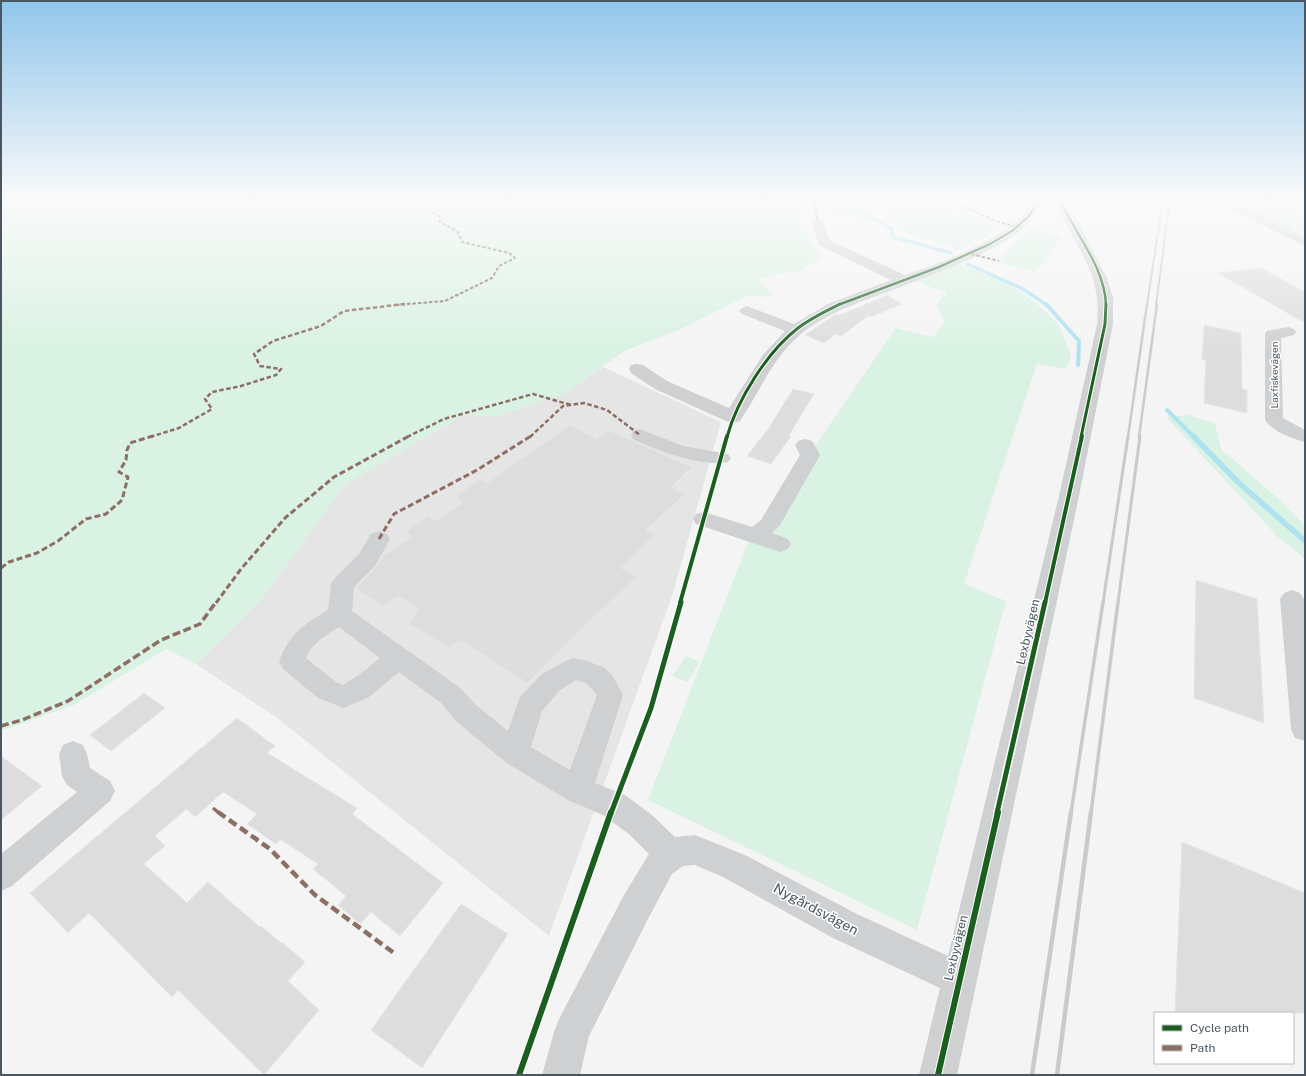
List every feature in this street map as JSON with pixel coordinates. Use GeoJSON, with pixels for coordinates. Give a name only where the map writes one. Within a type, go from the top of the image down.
{"type":"FeatureCollection","features":[{"type":"Feature","properties":{"kind":"street"},"geometry":{"type":"LineString","coordinates":[[838,250],[903,280]]}},
{"type":"Feature","properties":{"kind":"street"},"geometry":{"type":"LineString","coordinates":[[636,369],[661,385],[733,417],[754,380],[777,350],[796,330],[818,315],[871,292],[956,260],[976,250]]}},
{"type":"Feature","properties":{"kind":"street","name":"Lexbyvägen"},"geometry":{"type":"LineString","coordinates":[[938,1075],[1069,496],[1105,324],[1106,304],[1104,290],[1099,275],[1086,250]]}},
{"type":"Feature","properties":{"kind":"street"},"geometry":{"type":"LineString","coordinates":[[747,310],[796,330]]}},
{"type":"Feature","properties":{"kind":"street","name":"Laxfiskevägen"},"geometry":{"type":"LineString","coordinates":[[1288,332],[1273,334],[1274,420],[1297,434],[1305,436]]}},
{"type":"Feature","properties":{"kind":"street"},"geometry":{"type":"LineString","coordinates":[[640,435],[659,445],[682,452],[721,458]]}},
{"type":"Feature","properties":{"kind":"street"},"geometry":{"type":"LineString","coordinates":[[754,536],[769,525],[801,473],[810,455],[805,445]]}},
{"type":"Feature","properties":{"kind":"street"},"geometry":{"type":"LineString","coordinates":[[704,519],[780,544]]}},
{"type":"Feature","properties":{"kind":"street"},"geometry":{"type":"LineString","coordinates":[[340,615],[343,584],[367,560],[379,539]]}},
{"type":"Feature","properties":{"kind":"street"},"geometry":{"type":"LineString","coordinates":[[1292,599],[1305,729]]}},
{"type":"Feature","properties":{"kind":"street"},"geometry":{"type":"LineString","coordinates":[[340,615],[316,629],[295,650],[292,662],[327,690],[344,697],[360,690],[378,677],[397,657]]}},
{"type":"Feature","properties":{"kind":"street"},"geometry":{"type":"LineString","coordinates":[[340,615],[450,696],[466,713],[515,753],[578,790],[614,805],[641,825],[672,855]]}},
{"type":"Feature","properties":{"kind":"street"},"geometry":{"type":"LineString","coordinates":[[515,753],[530,705],[551,682],[573,668],[594,673],[604,683],[610,695],[578,790]]}},
{"type":"Feature","properties":{"kind":"street"},"geometry":{"type":"LineString","coordinates":[[1,875],[100,792],[77,776],[73,754]]}},
{"type":"Feature","properties":{"kind":"street","name":"Nygårdsvägen"},"geometry":{"type":"LineString","coordinates":[[561,1075],[572,1032],[657,869],[661,863],[678,851],[695,850],[728,863],[845,926],[959,979]]}},
{"type":"Feature","properties":{"kind":"shaded area"},"geometry":{"type":"Polygon","coordinates":[[[603,367],[721,422],[673,593],[549,936],[276,717],[196,664],[261,600],[344,485],[463,415],[496,416],[563,394],[603,367]]]}},
{"type":"Feature","properties":{"kind":"green space"},"geometry":{"type":"Polygon","coordinates":[[[1,250],[817,250],[822,258],[798,271],[757,279],[774,297],[747,296],[679,330],[626,350],[564,394],[496,416],[463,415],[344,485],[261,600],[196,664],[166,649],[74,705],[1,731],[1,250]]]}},
{"type":"Feature","properties":{"kind":"green space"},"geometry":{"type":"Polygon","coordinates":[[[1008,250],[1052,250],[1035,272],[998,262],[1008,250]]]}},
{"type":"Feature","properties":{"kind":"green space"},"geometry":{"type":"Polygon","coordinates":[[[959,264],[1008,283],[1036,303],[1059,325],[1071,355],[1066,369],[1037,364],[964,584],[1006,601],[917,930],[648,800],[747,545],[896,328],[933,337],[945,322],[936,305],[947,293],[913,280],[959,264]]]}},
{"type":"Feature","properties":{"kind":"green space"},"geometry":{"type":"Polygon","coordinates":[[[1187,415],[1215,423],[1221,449],[1280,500],[1305,526],[1305,559],[1278,537],[1166,417],[1187,415]]]}},
{"type":"Feature","properties":{"kind":"green space"},"geometry":{"type":"Polygon","coordinates":[[[686,656],[700,662],[687,682],[672,676],[686,656]]]}},
{"type":"Feature","properties":{"kind":"building"},"geometry":{"type":"Polygon","coordinates":[[[1261,268],[1305,292],[1305,323],[1218,273],[1261,268]]]}},
{"type":"Feature","properties":{"kind":"building"},"geometry":{"type":"Polygon","coordinates":[[[887,295],[902,304],[871,317],[868,316],[841,336],[836,334],[824,343],[805,335],[836,314],[840,315],[887,295]]]}},
{"type":"Feature","properties":{"kind":"building"},"geometry":{"type":"Polygon","coordinates":[[[1204,325],[1241,333],[1242,389],[1247,390],[1247,413],[1204,403],[1206,360],[1202,360],[1204,325]]]}},
{"type":"Feature","properties":{"kind":"building"},"geometry":{"type":"Polygon","coordinates":[[[793,389],[814,394],[789,435],[791,436],[771,464],[747,456],[769,428],[793,389]]]}},
{"type":"Feature","properties":{"kind":"building"},"geometry":{"type":"Polygon","coordinates":[[[570,425],[597,439],[608,430],[692,467],[672,487],[684,495],[646,530],[655,534],[621,568],[636,576],[527,683],[461,640],[449,648],[410,624],[419,609],[398,596],[383,606],[356,588],[376,567],[382,557],[412,537],[405,532],[427,516],[435,521],[462,503],[456,496],[480,479],[487,483],[570,425]]]}},
{"type":"Feature","properties":{"kind":"building"},"geometry":{"type":"Polygon","coordinates":[[[1196,580],[1257,599],[1264,723],[1194,698],[1196,580]]]}},
{"type":"Feature","properties":{"kind":"building"},"geometry":{"type":"Polygon","coordinates":[[[144,693],[165,708],[111,751],[90,735],[144,693]]]}},
{"type":"Feature","properties":{"kind":"building"},"geometry":{"type":"Polygon","coordinates":[[[237,718],[275,746],[267,753],[357,808],[352,814],[443,883],[400,936],[371,912],[360,924],[338,905],[346,896],[313,869],[318,864],[280,839],[276,844],[247,824],[257,814],[223,792],[195,817],[186,809],[155,836],[165,846],[144,864],[187,903],[208,882],[260,927],[261,926],[281,943],[282,942],[305,962],[288,981],[319,1010],[264,1075],[178,990],[172,997],[89,913],[68,933],[30,893],[237,718]]]}},
{"type":"Feature","properties":{"kind":"building"},"geometry":{"type":"Polygon","coordinates":[[[1,756],[42,786],[1,820],[1,756]]]}},
{"type":"Feature","properties":{"kind":"building"},"geometry":{"type":"Polygon","coordinates":[[[1182,842],[1305,893],[1305,1013],[1175,1012],[1182,842]]]}},
{"type":"Feature","properties":{"kind":"building"},"geometry":{"type":"Polygon","coordinates":[[[461,904],[508,934],[422,1068],[371,1030],[461,904]]]}},
{"type":"Feature","properties":{"kind":"waterway"},"geometry":{"type":"LineString","coordinates":[[941,250],[951,253]]}},
{"type":"Feature","properties":{"kind":"waterway"},"geometry":{"type":"LineString","coordinates":[[967,264],[1021,288],[1047,305]]}},
{"type":"Feature","properties":{"kind":"waterway"},"geometry":{"type":"LineString","coordinates":[[1047,305],[1079,341],[1078,365]]}},
{"type":"Feature","properties":{"kind":"waterway"},"geometry":{"type":"LineString","coordinates":[[1167,410],[1193,436]]}},
{"type":"Feature","properties":{"kind":"waterway"},"geometry":{"type":"LineString","coordinates":[[1193,436],[1239,483],[1305,541]]}},
{"type":"Feature","properties":{"kind":"railway"},"geometry":{"type":"LineString","coordinates":[[1147,305],[1155,250]]}},
{"type":"Feature","properties":{"kind":"railway"},"geometry":{"type":"LineString","coordinates":[[1156,305],[1163,250]]}},
{"type":"Feature","properties":{"kind":"railway"},"geometry":{"type":"LineString","coordinates":[[1128,437],[1147,304]]}},
{"type":"Feature","properties":{"kind":"railway"},"geometry":{"type":"LineString","coordinates":[[1139,437],[1157,304]]}},
{"type":"Feature","properties":{"kind":"railway"},"geometry":{"type":"LineString","coordinates":[[1103,603],[1128,436]]}},
{"type":"Feature","properties":{"kind":"railway"},"geometry":{"type":"LineString","coordinates":[[1118,603],[1140,436]]}},
{"type":"Feature","properties":{"kind":"railway"},"geometry":{"type":"LineString","coordinates":[[1071,813],[1103,602]]}},
{"type":"Feature","properties":{"kind":"railway"},"geometry":{"type":"LineString","coordinates":[[1091,813],[1118,602]]}},
{"type":"Feature","properties":{"kind":"railway"},"geometry":{"type":"LineString","coordinates":[[1032,1075],[1071,812]]}},
{"type":"Feature","properties":{"kind":"railway"},"geometry":{"type":"LineString","coordinates":[[1057,1075],[1091,812]]}},
{"type":"Feature","properties":{"kind":"marked path"},"geometry":{"type":"LineString","coordinates":[[1,568],[9,562],[37,553],[58,541],[86,519],[106,514],[122,500],[128,477],[119,472],[126,460],[127,450],[130,443],[179,428],[212,409],[205,399],[212,392],[241,386],[276,375],[281,369],[260,366],[254,354],[273,341],[321,326],[344,311],[445,301],[492,278],[499,266],[515,258],[509,253],[497,250]]}},
{"type":"Feature","properties":{"kind":"marked path"},"geometry":{"type":"LineString","coordinates":[[971,254],[999,261]]}},
{"type":"Feature","properties":{"kind":"marked path"},"geometry":{"type":"LineString","coordinates":[[1,726],[22,720],[68,701],[161,640],[200,624],[241,569],[285,518],[334,477],[397,442],[444,419],[533,394],[571,405]]}},
{"type":"Feature","properties":{"kind":"marked path"},"geometry":{"type":"LineString","coordinates":[[379,539],[394,514],[477,470],[530,437],[563,406],[584,403],[607,410],[640,435]]}},
{"type":"Feature","properties":{"kind":"marked path"},"geometry":{"type":"LineString","coordinates":[[213,808],[270,849],[315,895],[394,953]]}},
{"type":"Feature","properties":{"kind":"cycle path"},"geometry":{"type":"LineString","coordinates":[[519,1075],[625,773],[651,708],[730,427],[738,406],[770,358],[788,337],[805,323],[843,303],[939,267],[977,250]]}},
{"type":"Feature","properties":{"kind":"cycle path"},"geometry":{"type":"LineString","coordinates":[[938,1075],[1069,496],[1105,324],[1106,298],[1100,278],[1087,250]]}}]}
